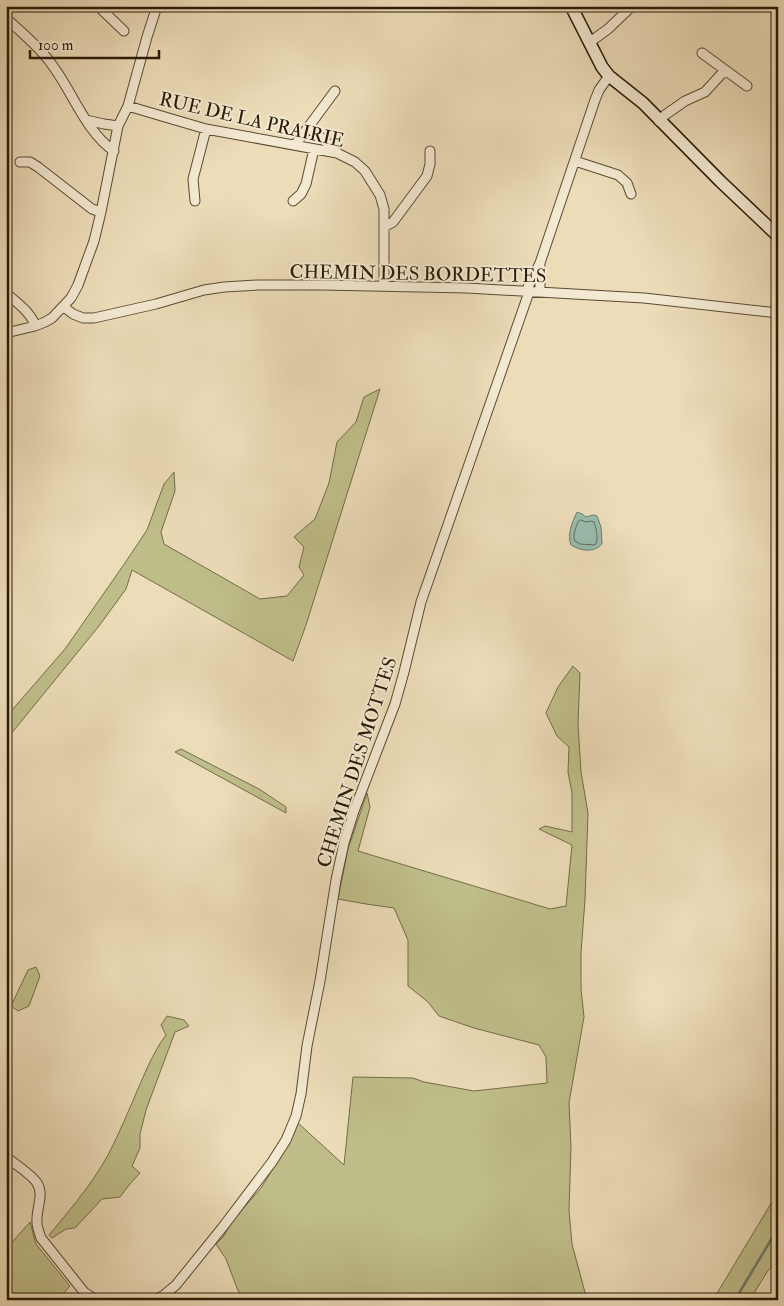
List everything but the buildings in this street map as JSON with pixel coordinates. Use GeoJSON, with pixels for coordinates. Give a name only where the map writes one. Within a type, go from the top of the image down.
{"type":"FeatureCollection","features":[{"type":"Feature","properties":{"kind":"main road"},"geometry":{"type":"LineString","coordinates":[[571,6],[602,67],[609,76],[634,96],[778,236]]}},
{"type":"Feature","properties":{"kind":"street"},"geometry":{"type":"LineString","coordinates":[[98,6],[124,31]]}},
{"type":"Feature","properties":{"kind":"street"},"geometry":{"type":"LineString","coordinates":[[6,333],[35,326],[52,318],[64,307],[78,285],[94,241],[118,126],[128,106],[157,6]]}},
{"type":"Feature","properties":{"kind":"street"},"geometry":{"type":"LineString","coordinates":[[590,42],[608,29],[632,6]]}},
{"type":"Feature","properties":{"kind":"street"},"geometry":{"type":"LineString","coordinates":[[6,18],[46,57],[56,70],[79,111],[100,138],[114,151]]}},
{"type":"Feature","properties":{"kind":"street"},"geometry":{"type":"LineString","coordinates":[[702,53],[746,86]]}},
{"type":"Feature","properties":{"kind":"street"},"geometry":{"type":"LineString","coordinates":[[659,121],[685,101],[705,92],[725,70]]}},
{"type":"Feature","properties":{"kind":"street"},"geometry":{"type":"LineString","coordinates":[[540,291],[540,263],[597,95],[609,76]]}},
{"type":"Feature","properties":{"kind":"street"},"geometry":{"type":"LineString","coordinates":[[295,145],[335,91]]}},
{"type":"Feature","properties":{"kind":"street","name":"RUE DE LA PRAIRIE"},"geometry":{"type":"LineString","coordinates":[[128,106],[206,129],[338,152],[355,162],[365,170],[373,182],[380,194],[384,209],[384,286]]}},
{"type":"Feature","properties":{"kind":"street"},"geometry":{"type":"LineString","coordinates":[[86,120],[118,126]]}},
{"type":"Feature","properties":{"kind":"street"},"geometry":{"type":"LineString","coordinates":[[308,127],[338,152]]}},
{"type":"Feature","properties":{"kind":"street"},"geometry":{"type":"LineString","coordinates":[[195,200],[193,180],[206,129]]}},
{"type":"Feature","properties":{"kind":"street"},"geometry":{"type":"LineString","coordinates":[[293,201],[301,194],[306,184],[314,149]]}},
{"type":"Feature","properties":{"kind":"street"},"geometry":{"type":"LineString","coordinates":[[384,227],[393,222],[427,176],[430,164],[430,151]]}},
{"type":"Feature","properties":{"kind":"street"},"geometry":{"type":"LineString","coordinates":[[575,161],[618,175],[627,183],[631,194]]}},
{"type":"Feature","properties":{"kind":"street"},"geometry":{"type":"LineString","coordinates":[[20,162],[30,162],[92,209],[101,212]]}},
{"type":"Feature","properties":{"kind":"street","name":"CHEMIN DES MOTTES"},"geometry":{"type":"LineString","coordinates":[[155,1300],[176,1285],[222,1228],[272,1162],[286,1140],[296,1116],[344,843],[354,811],[395,704],[421,602],[528,295],[528,287],[540,263]]}},
{"type":"Feature","properties":{"kind":"street","name":"CHEMIN DES BORDETTES"},"geometry":{"type":"LineString","coordinates":[[64,307],[73,314],[83,318],[94,318],[156,304],[204,290],[224,287],[258,285],[384,286],[540,291],[652,298],[778,313]]}},
{"type":"Feature","properties":{"kind":"street"},"geometry":{"type":"LineString","coordinates":[[6,293],[30,315],[35,326]]}},
{"type":"Feature","properties":{"kind":"street"},"geometry":{"type":"LineString","coordinates":[[6,1157],[37,1183],[40,1193],[40,1205],[37,1218],[41,1238],[84,1292],[96,1300]]}},
{"type":"Feature","properties":{"kind":"shaded area"},"geometry":{"type":"Polygon","coordinates":[[[380,389],[293,661],[132,570],[126,589],[99,626],[6,740],[6,717],[65,649],[125,563],[147,530],[164,484],[174,472],[175,491],[161,532],[164,544],[260,599],[287,596],[304,575],[299,567],[304,547],[294,537],[315,519],[329,483],[337,442],[356,422],[364,397],[380,389]]]}},
{"type":"Feature","properties":{"kind":"shaded area"},"geometry":{"type":"Polygon","coordinates":[[[573,666],[580,673],[578,724],[581,772],[588,813],[581,952],[581,989],[584,1017],[569,1103],[571,1147],[569,1210],[572,1244],[587,1300],[243,1300],[226,1259],[216,1244],[223,1237],[234,1219],[261,1188],[292,1138],[298,1123],[344,1165],[353,1077],[413,1078],[424,1082],[474,1091],[547,1083],[546,1057],[539,1045],[474,1028],[439,1016],[428,1002],[408,986],[408,940],[394,908],[338,899],[348,849],[367,793],[370,807],[358,851],[550,909],[566,906],[572,845],[539,829],[545,826],[572,832],[572,793],[568,772],[569,747],[557,736],[546,713],[558,687],[573,666]]]}},
{"type":"Feature","properties":{"kind":"shaded area"},"geometry":{"type":"Polygon","coordinates":[[[181,749],[259,789],[286,807],[286,813],[175,752],[181,749]]]}},
{"type":"Feature","properties":{"kind":"shaded area"},"geometry":{"type":"Polygon","coordinates":[[[36,967],[40,976],[29,1006],[18,1011],[11,1006],[28,970],[36,967]]]}},
{"type":"Feature","properties":{"kind":"shaded area"},"geometry":{"type":"Polygon","coordinates":[[[167,1016],[184,1020],[189,1026],[175,1032],[146,1110],[140,1134],[140,1148],[132,1166],[140,1173],[120,1197],[102,1199],[75,1228],[66,1229],[52,1238],[49,1235],[68,1213],[109,1154],[149,1064],[166,1035],[161,1025],[167,1016]]]}},
{"type":"Feature","properties":{"kind":"shaded area"},"geometry":{"type":"Polygon","coordinates":[[[778,1192],[778,1260],[767,1272],[750,1300],[713,1300],[778,1192]]]}},
{"type":"Feature","properties":{"kind":"shaded area"},"geometry":{"type":"Polygon","coordinates":[[[30,1222],[36,1244],[70,1286],[58,1300],[6,1300],[6,1249],[30,1222]]]}},
{"type":"Feature","properties":{"kind":"water"},"geometry":{"type":"Polygon","coordinates":[[[577,512],[586,517],[597,516],[601,527],[602,544],[599,547],[587,550],[571,545],[570,533],[577,512]]]}},
{"type":"Feature","properties":{"kind":"waterway"},"geometry":{"type":"LineString","coordinates":[[735,1300],[778,1228]]}}]}
